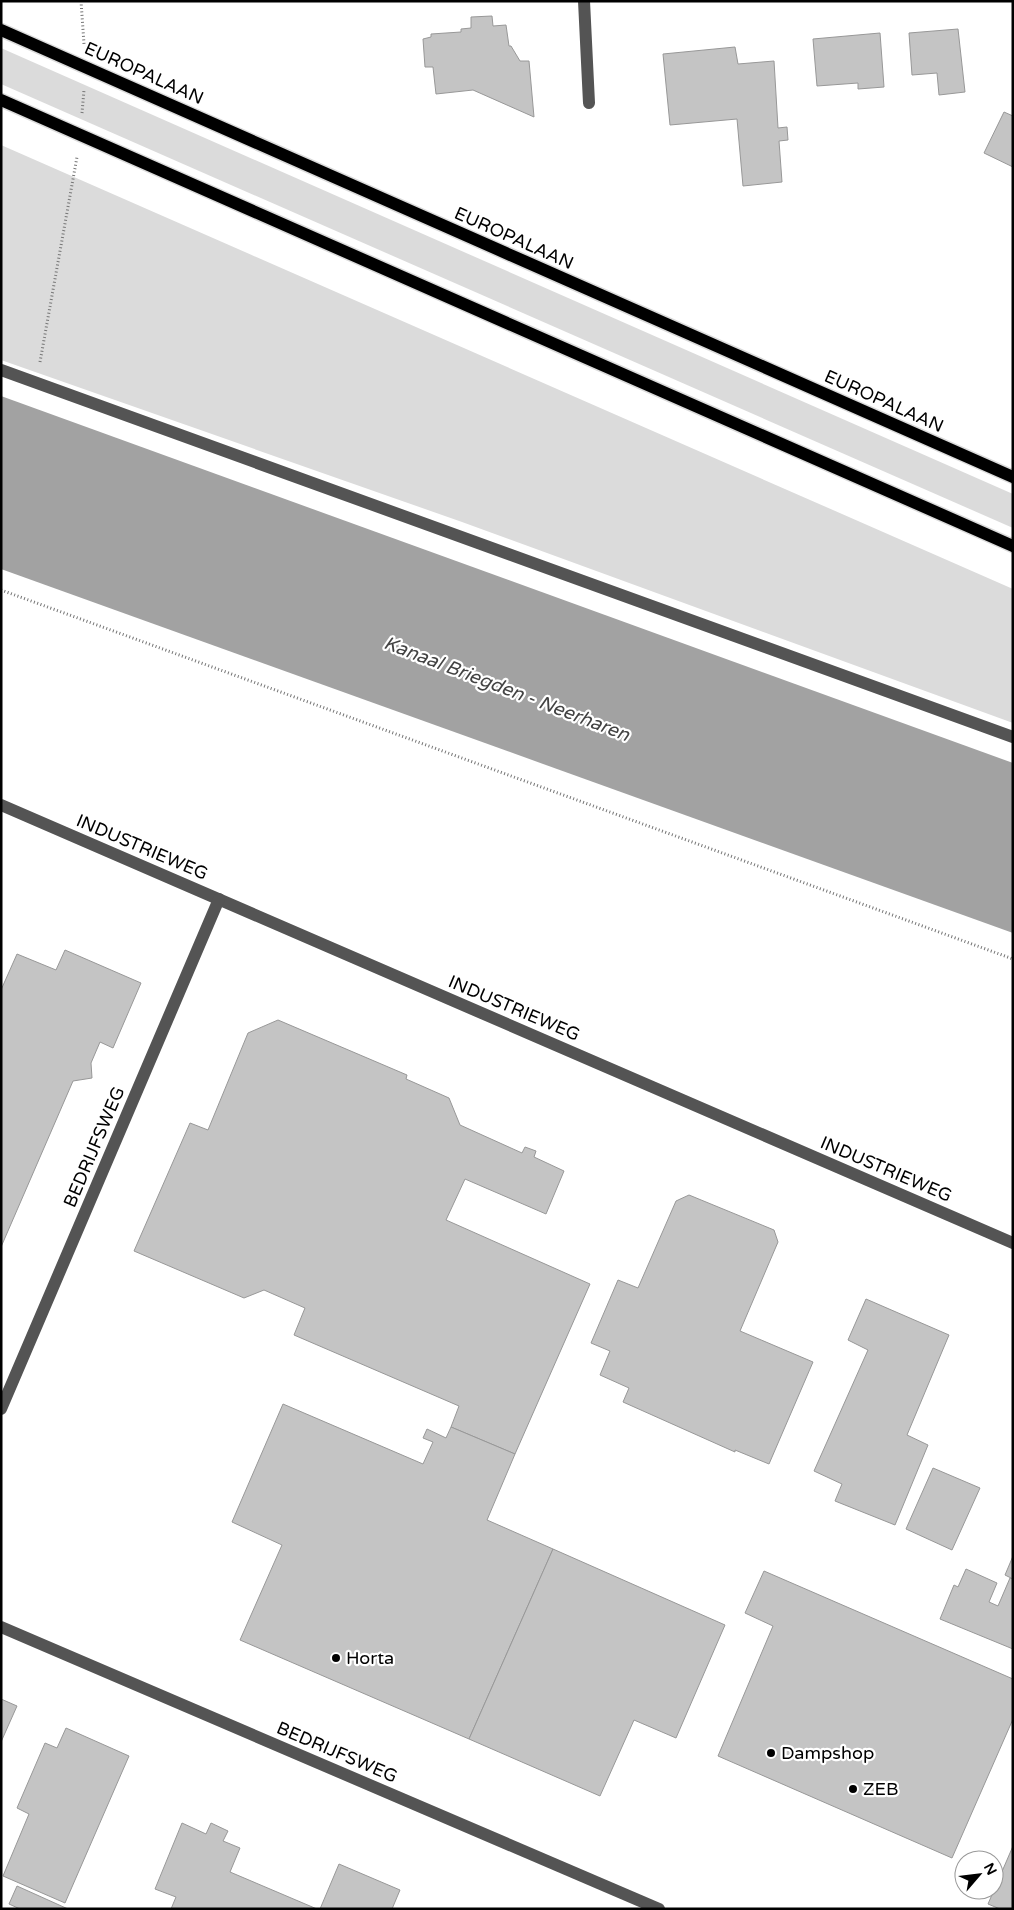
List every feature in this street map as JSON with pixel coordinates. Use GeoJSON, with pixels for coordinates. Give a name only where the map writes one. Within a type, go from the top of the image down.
{"type":"FeatureCollection","features":[{"type":"Feature","properties":{"kind":"main road","name":"EUROPALAAN"},"geometry":{"type":"LineString","coordinates":[[1,30],[1013,477]]}},
{"type":"Feature","properties":{"kind":"main road"},"geometry":{"type":"LineString","coordinates":[[1,100],[1013,546]]}},
{"type":"Feature","properties":{"kind":"street"},"geometry":{"type":"LineString","coordinates":[[584,1],[589,103]]}},
{"type":"Feature","properties":{"kind":"street"},"geometry":{"type":"LineString","coordinates":[[1,370],[1013,737]]}},
{"type":"Feature","properties":{"kind":"street","name":"INDUSTRIEWEG"},"geometry":{"type":"LineString","coordinates":[[1,805],[1013,1243]]}},
{"type":"Feature","properties":{"kind":"street","name":"BEDRIJFSWEG"},"geometry":{"type":"LineString","coordinates":[[1,1409],[219,899]]}},
{"type":"Feature","properties":{"kind":"street","name":"BEDRIJFSWEG"},"geometry":{"type":"LineString","coordinates":[[1,1627],[659,1909]]}},
{"type":"Feature","properties":{"kind":"path"},"geometry":{"type":"LineString","coordinates":[[36,382],[80,134],[85,66],[81,1]]}},
{"type":"Feature","properties":{"kind":"path"},"geometry":{"type":"LineString","coordinates":[[1,590],[1013,959]]}},
{"type":"Feature","properties":{"kind":"shaded area"},"geometry":{"type":"Polygon","coordinates":[[[1,48],[1013,494],[1013,528],[1,84],[1,48]]]}},
{"type":"Feature","properties":{"kind":"shaded area"},"geometry":{"type":"Polygon","coordinates":[[[1,145],[1013,589],[1013,723],[462,522],[1,360],[1,145]]]}},
{"type":"Feature","properties":{"kind":"water","name":"Kanaal Briegden - Neerharen"},"geometry":{"type":"Polygon","coordinates":[[[1,396],[1013,763],[1013,933],[1,569],[1,396]]]}},
{"type":"Feature","properties":{"kind":"building"},"geometry":{"type":"Polygon","coordinates":[[[492,16],[493,26],[506,25],[509,46],[511,46],[520,61],[529,61],[534,117],[473,90],[436,94],[433,67],[425,67],[423,39],[431,37],[431,34],[461,32],[461,29],[471,28],[471,17],[492,16]]]}},
{"type":"Feature","properties":{"kind":"building"},"geometry":{"type":"Polygon","coordinates":[[[958,29],[965,92],[939,95],[937,73],[912,75],[909,33],[958,29]]]}},
{"type":"Feature","properties":{"kind":"building"},"geometry":{"type":"Polygon","coordinates":[[[880,33],[884,87],[858,89],[858,83],[817,86],[813,39],[880,33]]]}},
{"type":"Feature","properties":{"kind":"building"},"geometry":{"type":"Polygon","coordinates":[[[735,47],[738,64],[774,61],[778,128],[787,127],[788,140],[779,141],[782,182],[743,186],[737,119],[670,125],[663,54],[735,47]]]}},
{"type":"Feature","properties":{"kind":"building"},"geometry":{"type":"Polygon","coordinates":[[[1004,112],[1013,116],[1013,167],[984,153],[1004,112]]]}},
{"type":"Feature","properties":{"kind":"building"},"geometry":{"type":"Polygon","coordinates":[[[65,950],[141,983],[113,1048],[100,1042],[91,1063],[92,1078],[73,1081],[1,1247],[1,990],[17,954],[56,970],[65,950]]]}},
{"type":"Feature","properties":{"kind":"building"},"geometry":{"type":"Polygon","coordinates":[[[278,1020],[407,1075],[406,1079],[449,1098],[460,1125],[522,1153],[525,1147],[536,1151],[534,1157],[564,1171],[546,1214],[465,1179],[446,1220],[590,1284],[515,1454],[451,1427],[459,1406],[294,1335],[305,1308],[264,1290],[244,1298],[134,1251],[190,1123],[208,1130],[248,1033],[278,1020]]]}},
{"type":"Feature","properties":{"kind":"building"},"geometry":{"type":"Polygon","coordinates":[[[689,1195],[774,1230],[778,1242],[740,1331],[813,1362],[769,1464],[735,1450],[735,1452],[623,1402],[629,1388],[600,1375],[610,1351],[591,1343],[618,1280],[638,1288],[676,1201],[689,1195]]]}},
{"type":"Feature","properties":{"kind":"building"},"geometry":{"type":"Polygon","coordinates":[[[866,1299],[949,1335],[907,1435],[928,1445],[895,1525],[835,1501],[842,1484],[814,1471],[868,1350],[848,1340],[866,1299]]]}},
{"type":"Feature","properties":{"kind":"building"},"geometry":{"type":"Polygon","coordinates":[[[283,1404],[423,1464],[433,1442],[423,1438],[427,1429],[446,1438],[451,1427],[515,1454],[487,1520],[553,1549],[469,1739],[240,1640],[282,1545],[232,1522],[283,1404]]]}},
{"type":"Feature","properties":{"kind":"building"},"geometry":{"type":"Polygon","coordinates":[[[933,1468],[980,1488],[952,1550],[906,1529],[933,1468]]]}},
{"type":"Feature","properties":{"kind":"building"},"geometry":{"type":"Polygon","coordinates":[[[553,1549],[725,1625],[676,1738],[634,1720],[600,1796],[469,1739],[553,1549]]]}},
{"type":"Feature","properties":{"kind":"building"},"geometry":{"type":"Polygon","coordinates":[[[1013,1556],[1013,1579],[1005,1575],[1013,1556]]]}},
{"type":"Feature","properties":{"kind":"building"},"geometry":{"type":"Polygon","coordinates":[[[966,1569],[997,1583],[989,1602],[998,1606],[1010,1578],[1013,1579],[1013,1649],[940,1619],[954,1585],[958,1587],[966,1569]]]}},
{"type":"Feature","properties":{"kind":"building"},"geometry":{"type":"Polygon","coordinates":[[[764,1571],[1013,1679],[1013,1719],[952,1858],[718,1756],[773,1626],[745,1613],[764,1571]]]}},
{"type":"Feature","properties":{"kind":"building"},"geometry":{"type":"Polygon","coordinates":[[[1,1699],[17,1706],[1,1742],[1,1699]]]}},
{"type":"Feature","properties":{"kind":"building"},"geometry":{"type":"Polygon","coordinates":[[[66,1728],[129,1756],[65,1903],[3,1876],[29,1814],[17,1808],[45,1743],[57,1748],[66,1728]]]}},
{"type":"Feature","properties":{"kind":"building"},"geometry":{"type":"Polygon","coordinates":[[[182,1823],[206,1834],[211,1823],[228,1831],[223,1841],[240,1848],[230,1872],[317,1909],[171,1909],[176,1897],[155,1889],[182,1823]]]}},
{"type":"Feature","properties":{"kind":"building"},"geometry":{"type":"Polygon","coordinates":[[[1013,1846],[1013,1909],[1000,1909],[988,1904],[990,1900],[1004,1900],[1004,1867],[1013,1846]]]}},
{"type":"Feature","properties":{"kind":"building"},"geometry":{"type":"Polygon","coordinates":[[[339,1864],[400,1890],[392,1909],[320,1909],[339,1864]]]}},
{"type":"Feature","properties":{"kind":"building"},"geometry":{"type":"Polygon","coordinates":[[[17,1886],[68,1909],[20,1909],[9,1904],[17,1886]]]}},
{"type":"Feature","properties":{"kind":"place","name":"Horta"},"geometry":{"type":"Point","coordinates":[336,1658]}},
{"type":"Feature","properties":{"kind":"place","name":"Dampshop"},"geometry":{"type":"Point","coordinates":[771,1753]}},
{"type":"Feature","properties":{"kind":"place","name":"ZEB"},"geometry":{"type":"Point","coordinates":[853,1789]}}]}
